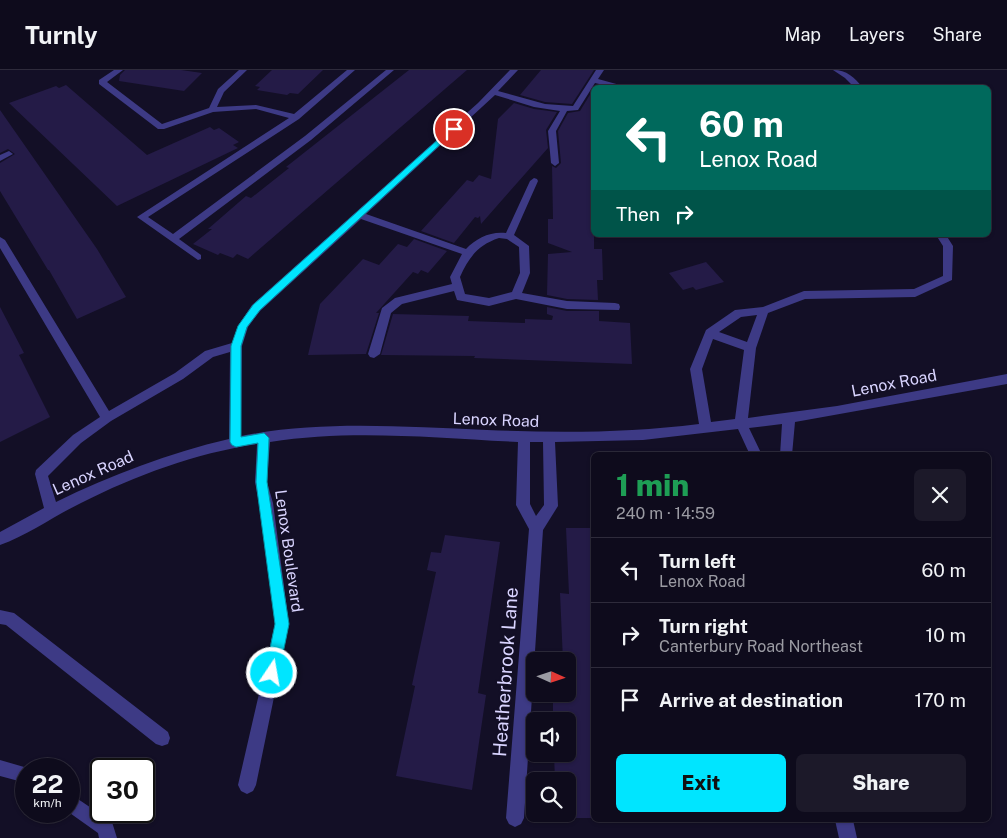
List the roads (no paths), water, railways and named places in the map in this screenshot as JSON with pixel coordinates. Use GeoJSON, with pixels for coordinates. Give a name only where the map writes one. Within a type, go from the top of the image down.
{"type":"FeatureCollection","features":[{"type":"Feature","properties":{"kind":"street"},"geometry":{"type":"LineString","coordinates":[[119,70],[102,82],[161,127],[212,110],[256,107],[296,117]]}},
{"type":"Feature","properties":{"kind":"street"},"geometry":{"type":"LineString","coordinates":[[212,110],[221,91],[243,70]]}},
{"type":"Feature","properties":{"kind":"street"},"geometry":{"type":"LineString","coordinates":[[198,257],[142,217],[296,117],[351,70]]}},
{"type":"Feature","properties":{"kind":"street"},"geometry":{"type":"LineString","coordinates":[[173,239],[308,138],[390,70]]}},
{"type":"Feature","properties":{"kind":"street"},"geometry":{"type":"LineString","coordinates":[[236,442],[236,346],[243,326],[256,308],[360,215],[493,92],[514,70]]}},
{"type":"Feature","properties":{"kind":"street"},"geometry":{"type":"LineString","coordinates":[[493,92],[513,99],[564,110],[575,108],[600,70]]}},
{"type":"Feature","properties":{"kind":"street"},"geometry":{"type":"LineString","coordinates":[[838,70],[857,85]]}},
{"type":"Feature","properties":{"kind":"street"},"geometry":{"type":"LineString","coordinates":[[594,80],[615,85]]}},
{"type":"Feature","properties":{"kind":"street"},"geometry":{"type":"LineString","coordinates":[[555,163],[552,131],[564,110]]}},
{"type":"Feature","properties":{"kind":"street"},"geometry":{"type":"LineString","coordinates":[[0,158],[9,154]]}},
{"type":"Feature","properties":{"kind":"street"},"geometry":{"type":"LineString","coordinates":[[509,236],[534,181]]}},
{"type":"Feature","properties":{"kind":"street"},"geometry":{"type":"LineString","coordinates":[[360,215],[466,252]]}},
{"type":"Feature","properties":{"kind":"street"},"geometry":{"type":"LineString","coordinates":[[516,295],[525,274],[524,246],[509,236],[499,235],[487,238],[466,252],[455,277],[461,297],[489,302],[516,295],[566,305],[615,308]]}},
{"type":"Feature","properties":{"kind":"street"},"geometry":{"type":"LineString","coordinates":[[706,428],[696,369],[710,333],[739,312],[764,311],[804,295],[916,293],[948,278],[948,246],[942,237]]}},
{"type":"Feature","properties":{"kind":"street"},"geometry":{"type":"LineString","coordinates":[[0,240],[107,418]]}},
{"type":"Feature","properties":{"kind":"street"},"geometry":{"type":"LineString","coordinates":[[374,354],[386,311],[399,301],[458,286]]}},
{"type":"Feature","properties":{"kind":"street"},"geometry":{"type":"LineString","coordinates":[[755,452],[741,424],[750,348],[764,311]]}},
{"type":"Feature","properties":{"kind":"street"},"geometry":{"type":"LineString","coordinates":[[710,333],[750,348]]}},
{"type":"Feature","properties":{"kind":"street"},"geometry":{"type":"LineString","coordinates":[[51,510],[40,474],[77,439],[107,418],[179,376],[210,354],[236,346]]}},
{"type":"Feature","properties":{"kind":"street","name":"Lenox Road"},"geometry":{"type":"LineString","coordinates":[[0,539],[51,510],[100,486],[149,466],[236,442],[332,431],[549,438],[644,435],[789,418],[1007,379]]}},
{"type":"Feature","properties":{"kind":"street"},"geometry":{"type":"LineString","coordinates":[[786,452],[789,418]]}},
{"type":"Feature","properties":{"kind":"street"},"geometry":{"type":"LineString","coordinates":[[524,437],[523,505],[536,528],[551,506],[549,438]]}},
{"type":"Feature","properties":{"kind":"street","name":"Lenox Boulevard"},"geometry":{"type":"LineString","coordinates":[[247,785],[282,624],[262,482],[264,438]]}},
{"type":"Feature","properties":{"kind":"street","name":"Heatherbrook Lane"},"geometry":{"type":"LineString","coordinates":[[516,818],[536,528]]}},
{"type":"Feature","properties":{"kind":"street"},"geometry":{"type":"LineString","coordinates":[[0,617],[9,618],[162,738]]}},
{"type":"Feature","properties":{"kind":"street"},"geometry":{"type":"LineString","coordinates":[[0,768],[15,772]]}},
{"type":"Feature","properties":{"kind":"street"},"geometry":{"type":"LineString","coordinates":[[80,810],[106,828],[108,838]]}},
{"type":"Feature","properties":{"kind":"street"},"geometry":{"type":"LineString","coordinates":[[844,822],[848,838]]}}]}
